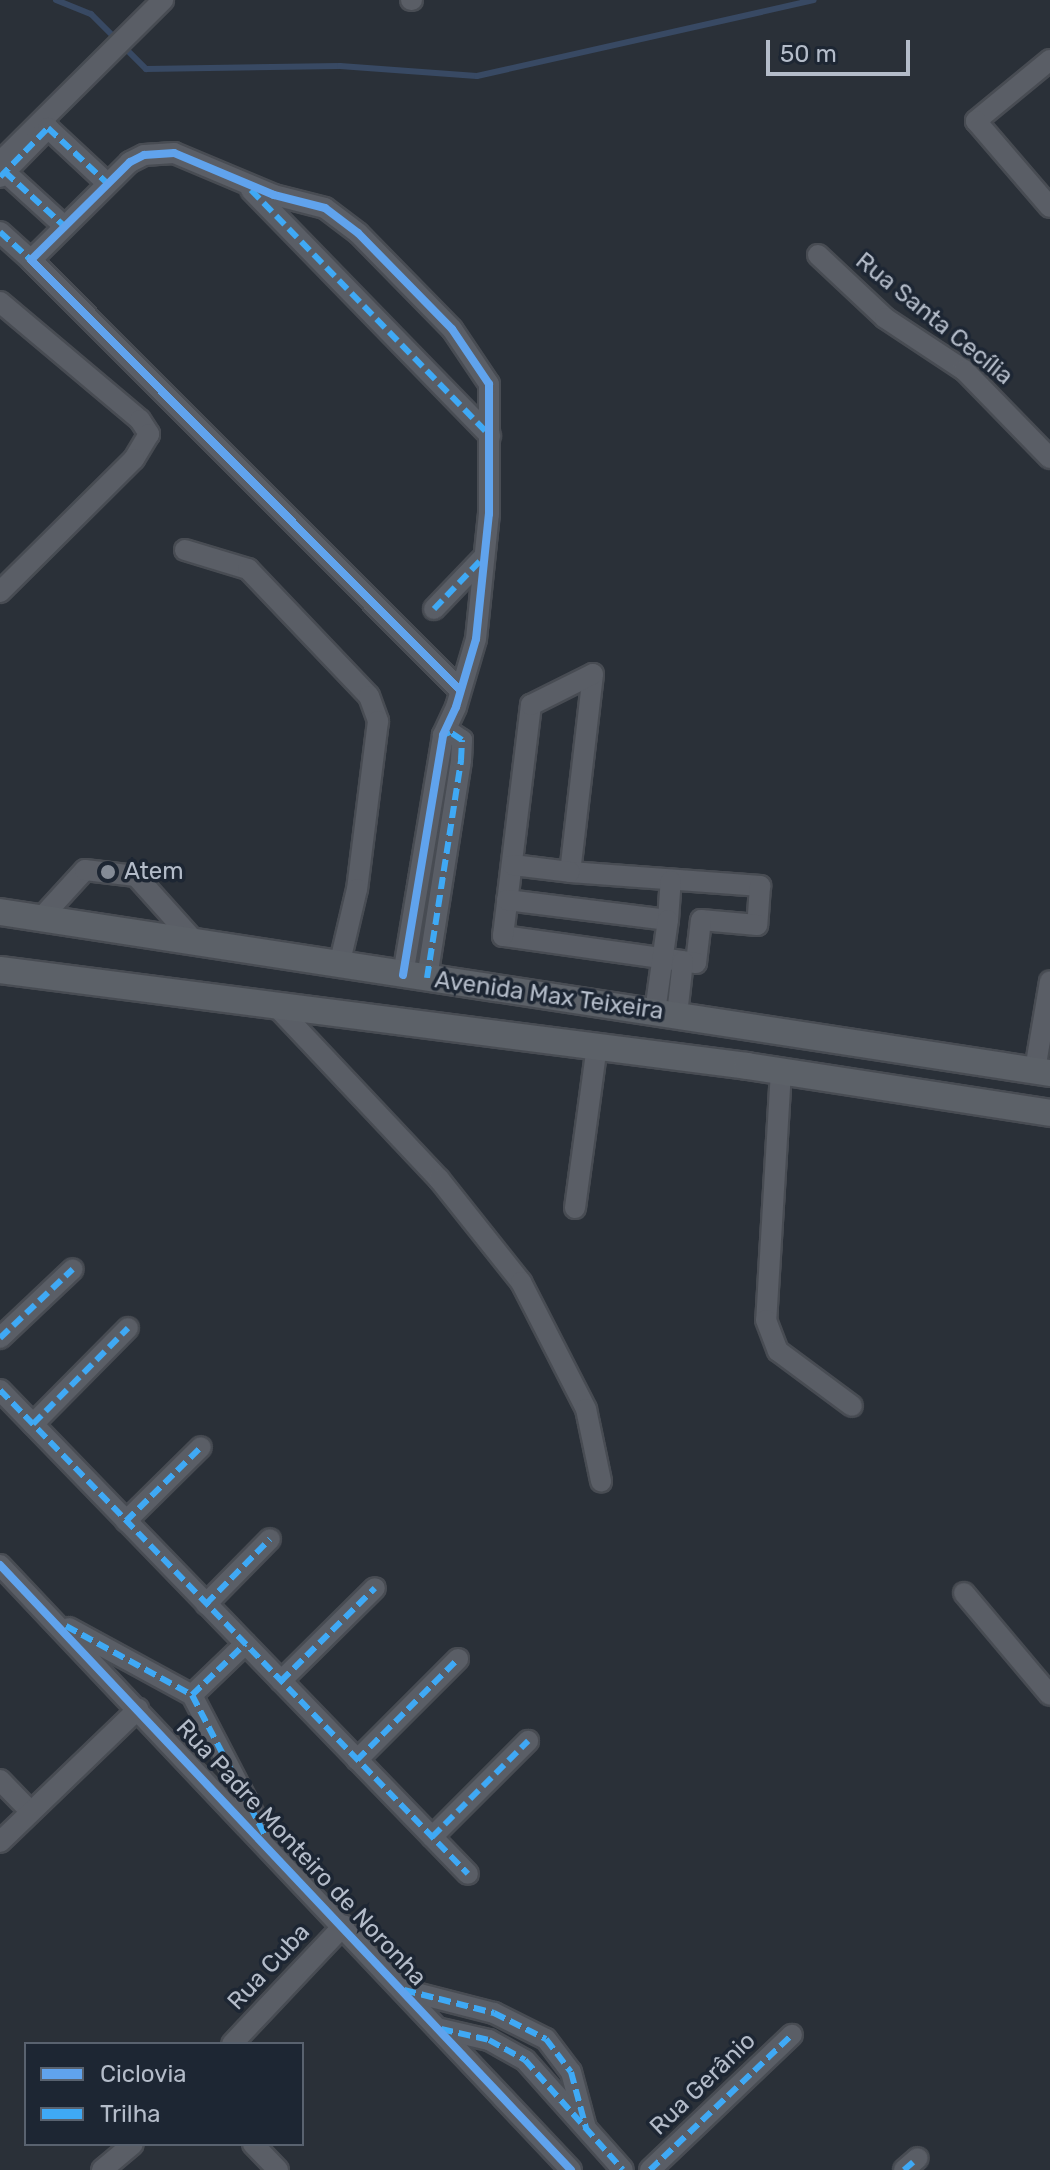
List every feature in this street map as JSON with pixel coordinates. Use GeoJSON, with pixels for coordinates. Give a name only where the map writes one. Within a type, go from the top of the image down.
{"type":"FeatureCollection","features":[{"type":"Feature","properties":{"kind":"main road","name":"Avenida Max Teixeira"},"geometry":{"type":"LineString","coordinates":[[0,912],[1043,1072]]}},
{"type":"Feature","properties":{"kind":"main road","name":"Avenida Max Teixeira"},"geometry":{"type":"LineString","coordinates":[[0,970],[781,1071],[1050,1113]]}},
{"type":"Feature","properties":{"kind":"street"},"geometry":{"type":"LineString","coordinates":[[2,170],[163,0]]}},
{"type":"Feature","properties":{"kind":"street"},"geometry":{"type":"LineString","coordinates":[[1050,60],[976,121],[1050,207]]}},
{"type":"Feature","properties":{"kind":"street"},"geometry":{"type":"LineString","coordinates":[[2,170],[48,128],[106,182]]}},
{"type":"Feature","properties":{"kind":"street"},"geometry":{"type":"LineString","coordinates":[[31,260],[106,182],[130,162],[158,153],[174,153],[245,184],[325,208],[412,286],[483,369],[489,384],[489,514],[476,639],[458,698],[415,976]]}},
{"type":"Feature","properties":{"kind":"street"},"geometry":{"type":"LineString","coordinates":[[2,170],[63,225]]}},
{"type":"Feature","properties":{"kind":"street"},"geometry":{"type":"LineString","coordinates":[[245,184],[490,436]]}},
{"type":"Feature","properties":{"kind":"street"},"geometry":{"type":"LineString","coordinates":[[0,232],[31,260],[458,698]]}},
{"type":"Feature","properties":{"kind":"street","name":"Rua Santa Cecília"},"geometry":{"type":"LineString","coordinates":[[818,255],[885,318],[964,370],[1050,458]]}},
{"type":"Feature","properties":{"kind":"street"},"geometry":{"type":"LineString","coordinates":[[0,302],[147,427],[147,443],[0,592]]}},
{"type":"Feature","properties":{"kind":"street"},"geometry":{"type":"LineString","coordinates":[[185,550],[248,569],[369,696],[378,721],[357,889],[339,966]]}},
{"type":"Feature","properties":{"kind":"street"},"geometry":{"type":"LineString","coordinates":[[434,609],[482,559]]}},
{"type":"Feature","properties":{"kind":"street"},"geometry":{"type":"LineString","coordinates":[[570,872],[593,674],[531,705],[503,936],[696,963],[705,884]]}},
{"type":"Feature","properties":{"kind":"street"},"geometry":{"type":"LineString","coordinates":[[513,865],[705,884],[760,886],[757,925],[701,920]]}},
{"type":"Feature","properties":{"kind":"street"},"geometry":{"type":"LineString","coordinates":[[41,918],[85,870],[136,876],[197,944]]}},
{"type":"Feature","properties":{"kind":"street"},"geometry":{"type":"LineString","coordinates":[[666,1013],[662,958],[671,881]]}},
{"type":"Feature","properties":{"kind":"street"},"geometry":{"type":"LineString","coordinates":[[507,900],[668,920]]}},
{"type":"Feature","properties":{"kind":"street"},"geometry":{"type":"LineString","coordinates":[[666,1013],[683,961]]}},
{"type":"Feature","properties":{"kind":"street"},"geometry":{"type":"LineString","coordinates":[[1043,1072],[1050,981]]}},
{"type":"Feature","properties":{"kind":"street"},"geometry":{"type":"LineString","coordinates":[[273,1003],[439,1179],[521,1282],[586,1409],[601,1481]]}},
{"type":"Feature","properties":{"kind":"street"},"geometry":{"type":"LineString","coordinates":[[575,1208],[597,1046]]}},
{"type":"Feature","properties":{"kind":"street"},"geometry":{"type":"LineString","coordinates":[[781,1071],[766,1320],[778,1351],[852,1406]]}},
{"type":"Feature","properties":{"kind":"street"},"geometry":{"type":"LineString","coordinates":[[0,1338],[73,1269]]}},
{"type":"Feature","properties":{"kind":"street"},"geometry":{"type":"LineString","coordinates":[[33,1424],[128,1328]]}},
{"type":"Feature","properties":{"kind":"street"},"geometry":{"type":"LineString","coordinates":[[0,1390],[468,1874]]}},
{"type":"Feature","properties":{"kind":"street"},"geometry":{"type":"LineString","coordinates":[[126,1521],[201,1447]]}},
{"type":"Feature","properties":{"kind":"street"},"geometry":{"type":"LineString","coordinates":[[206,1604],[270,1539]]}},
{"type":"Feature","properties":{"kind":"street","name":"Rua Padre Monteiro de Noronha"},"geometry":{"type":"LineString","coordinates":[[0,1565],[344,1925],[571,2170]]}},
{"type":"Feature","properties":{"kind":"street"},"geometry":{"type":"LineString","coordinates":[[281,1681],[375,1588]]}},
{"type":"Feature","properties":{"kind":"street"},"geometry":{"type":"LineString","coordinates":[[964,1593],[1050,1695]]}},
{"type":"Feature","properties":{"kind":"street"},"geometry":{"type":"LineString","coordinates":[[49,1617],[192,1695],[273,1851]]}},
{"type":"Feature","properties":{"kind":"street"},"geometry":{"type":"LineString","coordinates":[[192,1695],[245,1644]]}},
{"type":"Feature","properties":{"kind":"street"},"geometry":{"type":"LineString","coordinates":[[357,1760],[458,1659]]}},
{"type":"Feature","properties":{"kind":"street"},"geometry":{"type":"LineString","coordinates":[[0,1842],[138,1709]]}},
{"type":"Feature","properties":{"kind":"street"},"geometry":{"type":"LineString","coordinates":[[432,1837],[528,1741]]}},
{"type":"Feature","properties":{"kind":"street"},"geometry":{"type":"LineString","coordinates":[[0,1780],[30,1811]]}},
{"type":"Feature","properties":{"kind":"street","name":"Rua Cuba"},"geometry":{"type":"LineString","coordinates":[[234,2042],[344,1925]]}},
{"type":"Feature","properties":{"kind":"street"},"geometry":{"type":"LineString","coordinates":[[404,1990],[494,2013],[546,2039],[571,2072],[586,2128]]}},
{"type":"Feature","properties":{"kind":"street"},"geometry":{"type":"LineString","coordinates":[[441,2029],[489,2040],[525,2060],[623,2170]]}},
{"type":"Feature","properties":{"kind":"street","name":"Rua Gerânio"},"geometry":{"type":"LineString","coordinates":[[650,2170],[792,2035]]}},
{"type":"Feature","properties":{"kind":"street"},"geometry":{"type":"LineString","coordinates":[[102,2170],[131,2146]]}},
{"type":"Feature","properties":{"kind":"street"},"geometry":{"type":"LineString","coordinates":[[255,2146],[278,2170]]}},
{"type":"Feature","properties":{"kind":"waterway"},"geometry":{"type":"LineString","coordinates":[[56,0],[91,14],[146,69],[340,66],[477,76],[814,0]]}},
{"type":"Feature","properties":{"kind":"marked path"},"geometry":{"type":"LineString","coordinates":[[0,177],[48,128],[106,182]]}},
{"type":"Feature","properties":{"kind":"marked path"},"geometry":{"type":"LineString","coordinates":[[5,172],[63,225]]}},
{"type":"Feature","properties":{"kind":"marked path"},"geometry":{"type":"LineString","coordinates":[[251,190],[490,436]]}},
{"type":"Feature","properties":{"kind":"marked path"},"geometry":{"type":"LineString","coordinates":[[0,232],[31,260]]}},
{"type":"Feature","properties":{"kind":"marked path"},"geometry":{"type":"LineString","coordinates":[[434,609],[482,559]]}},
{"type":"Feature","properties":{"kind":"marked path"},"geometry":{"type":"LineString","coordinates":[[427,978],[461,760],[462,740],[450,732],[443,735]]}},
{"type":"Feature","properties":{"kind":"marked path"},"geometry":{"type":"LineString","coordinates":[[0,1338],[73,1269]]}},
{"type":"Feature","properties":{"kind":"marked path"},"geometry":{"type":"LineString","coordinates":[[33,1424],[128,1328]]}},
{"type":"Feature","properties":{"kind":"marked path"},"geometry":{"type":"LineString","coordinates":[[0,1390],[468,1874]]}},
{"type":"Feature","properties":{"kind":"marked path"},"geometry":{"type":"LineString","coordinates":[[126,1521],[201,1447]]}},
{"type":"Feature","properties":{"kind":"marked path"},"geometry":{"type":"LineString","coordinates":[[206,1604],[270,1539]]}},
{"type":"Feature","properties":{"kind":"marked path"},"geometry":{"type":"LineString","coordinates":[[281,1681],[375,1588]]}},
{"type":"Feature","properties":{"kind":"marked path"},"geometry":{"type":"LineString","coordinates":[[66,1626],[192,1695],[266,1837]]}},
{"type":"Feature","properties":{"kind":"marked path"},"geometry":{"type":"LineString","coordinates":[[192,1695],[245,1644]]}},
{"type":"Feature","properties":{"kind":"marked path"},"geometry":{"type":"LineString","coordinates":[[357,1760],[458,1659]]}},
{"type":"Feature","properties":{"kind":"marked path"},"geometry":{"type":"LineString","coordinates":[[432,1837],[528,1741]]}},
{"type":"Feature","properties":{"kind":"marked path"},"geometry":{"type":"LineString","coordinates":[[404,1990],[494,2013],[546,2039],[571,2072],[586,2128]]}},
{"type":"Feature","properties":{"kind":"marked path"},"geometry":{"type":"LineString","coordinates":[[441,2029],[489,2040],[525,2060],[623,2170]]}},
{"type":"Feature","properties":{"kind":"marked path"},"geometry":{"type":"LineString","coordinates":[[650,2170],[792,2035]]}},
{"type":"Feature","properties":{"kind":"marked path"},"geometry":{"type":"LineString","coordinates":[[904,2170],[918,2158]]}},
{"type":"Feature","properties":{"kind":"cycle path"},"geometry":{"type":"LineString","coordinates":[[403,975],[443,735],[456,707],[476,639],[489,514],[489,384],[452,329],[358,233],[325,208],[274,195],[174,153],[144,155],[130,162],[31,260],[459,689]]}},
{"type":"Feature","properties":{"kind":"cycle path"},"geometry":{"type":"LineString","coordinates":[[0,1565],[571,2170]]}},
{"type":"Feature","properties":{"kind":"place","name":"Atem"},"geometry":{"type":"Point","coordinates":[108,872]}}]}
